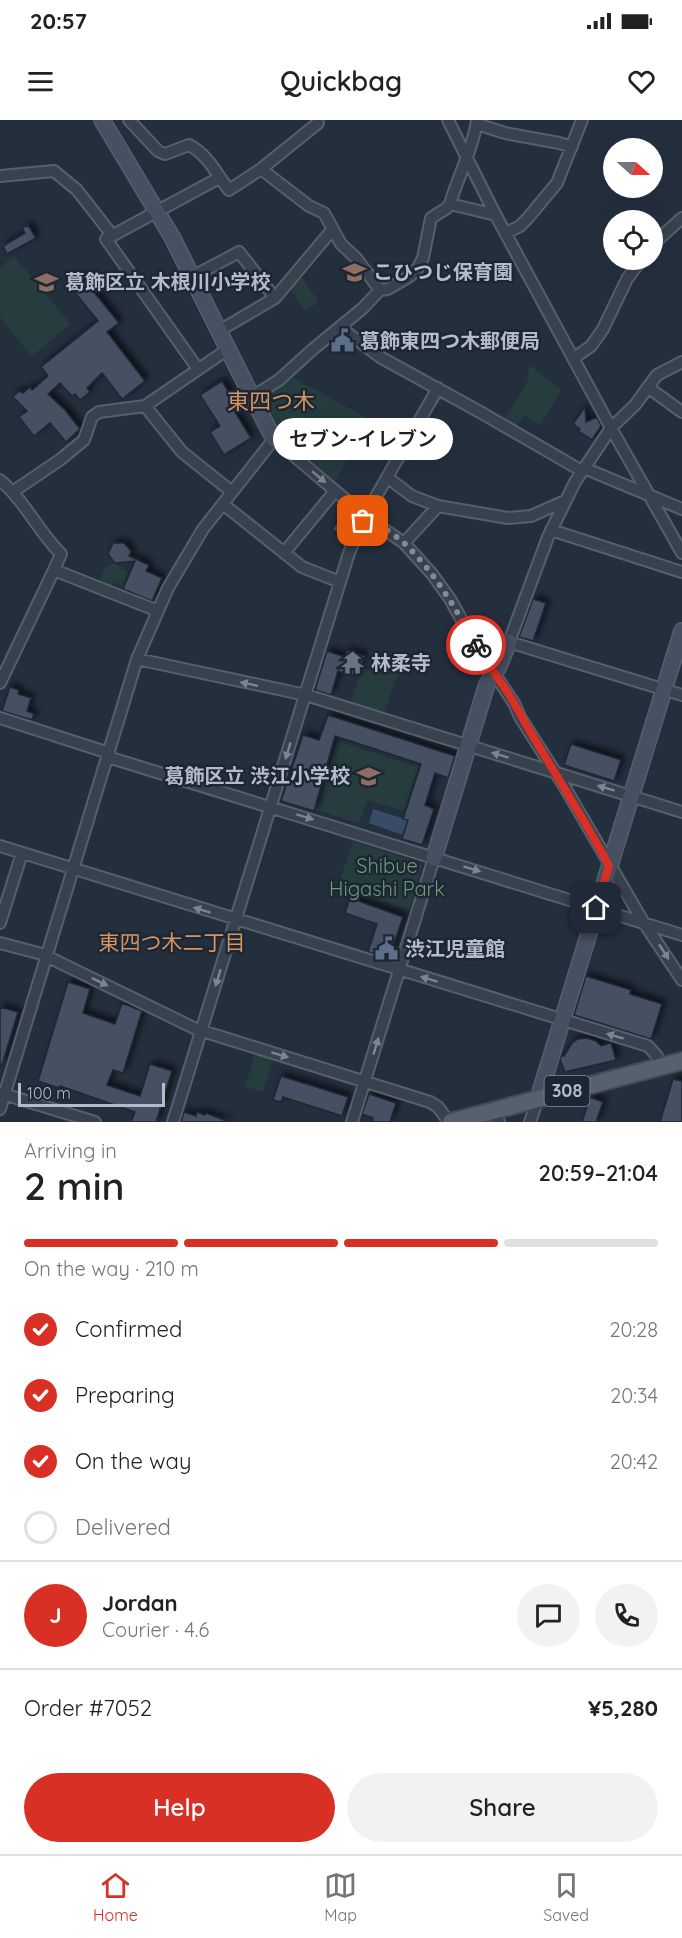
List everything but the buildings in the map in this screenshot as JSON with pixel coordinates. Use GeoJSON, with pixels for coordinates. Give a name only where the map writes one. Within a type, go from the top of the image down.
{"type":"FeatureCollection","features":[{"type":"Feature","properties":{"kind":"main road","name":"308"},"geometry":{"type":"LineString","coordinates":[[450,1122],[496,1116],[538,1099],[682,1061]]}},
{"type":"Feature","properties":{"kind":"street"},"geometry":{"type":"LineString","coordinates":[[102,120],[172,237],[274,439],[365,516],[404,543],[432,574],[450,598],[478,649],[556,773],[609,866],[682,980]]}},
{"type":"Feature","properties":{"kind":"street"},"geometry":{"type":"LineString","coordinates":[[129,120],[158,151],[165,154],[189,145],[195,148],[207,158],[229,190],[261,169],[318,123]]}},
{"type":"Feature","properties":{"kind":"street"},"geometry":{"type":"LineString","coordinates":[[448,120],[496,215],[682,554]]}},
{"type":"Feature","properties":{"kind":"street"},"geometry":{"type":"LineString","coordinates":[[506,233],[528,219],[557,183],[582,120]]}},
{"type":"Feature","properties":{"kind":"street"},"geometry":{"type":"LineString","coordinates":[[252,398],[279,380],[341,328],[380,290],[388,289],[410,276],[418,268],[423,258],[431,218],[450,204],[477,122],[505,133],[572,147]]}},
{"type":"Feature","properties":{"kind":"street"},"geometry":{"type":"LineString","coordinates":[[261,169],[309,206],[324,213],[342,244],[356,258],[380,290]]}},
{"type":"Feature","properties":{"kind":"street"},"geometry":{"type":"LineString","coordinates":[[0,176],[54,171],[77,190],[112,235]]}},
{"type":"Feature","properties":{"kind":"street"},"geometry":{"type":"LineString","coordinates":[[198,369],[106,239],[219,178]]}},
{"type":"Feature","properties":{"kind":"street"},"geometry":{"type":"LineString","coordinates":[[450,204],[496,215]]}},
{"type":"Feature","properties":{"kind":"street"},"geometry":{"type":"LineString","coordinates":[[663,235],[682,218]]}},
{"type":"Feature","properties":{"kind":"street"},"geometry":{"type":"LineString","coordinates":[[219,331],[275,298],[333,230]]}},
{"type":"Feature","properties":{"kind":"street"},"geometry":{"type":"LineString","coordinates":[[192,278],[239,252],[275,298]]}},
{"type":"Feature","properties":{"kind":"street"},"geometry":{"type":"LineString","coordinates":[[574,358],[591,346],[603,329],[634,270]]}},
{"type":"Feature","properties":{"kind":"street"},"geometry":{"type":"LineString","coordinates":[[341,328],[380,357],[583,469],[682,509]]}},
{"type":"Feature","properties":{"kind":"street"},"geometry":{"type":"LineString","coordinates":[[14,491],[61,459],[84,440],[93,417],[99,412],[145,406],[228,349]]}},
{"type":"Feature","properties":{"kind":"street"},"geometry":{"type":"LineString","coordinates":[[352,1122],[487,684],[495,674],[509,642],[551,530],[583,469],[611,428],[635,405],[657,375],[682,362]]}},
{"type":"Feature","properties":{"kind":"street"},"geometry":{"type":"LineString","coordinates":[[173,1122],[349,553],[365,516],[438,388]]}},
{"type":"Feature","properties":{"kind":"street"},"geometry":{"type":"LineString","coordinates":[[648,388],[682,412]]}},
{"type":"Feature","properties":{"kind":"street"},"geometry":{"type":"LineString","coordinates":[[145,406],[182,452],[232,492]]}},
{"type":"Feature","properties":{"kind":"street"},"geometry":{"type":"LineString","coordinates":[[0,1109],[2,1093],[47,957],[137,659],[168,588],[198,537],[274,439]]}},
{"type":"Feature","properties":{"kind":"street"},"geometry":{"type":"LineString","coordinates":[[388,478],[412,496],[438,506],[508,518],[531,516],[565,501]]}},
{"type":"Feature","properties":{"kind":"street"},"geometry":{"type":"LineString","coordinates":[[0,480],[14,491],[61,554],[1,678]]}},
{"type":"Feature","properties":{"kind":"street"},"geometry":{"type":"LineString","coordinates":[[284,553],[335,491]]}},
{"type":"Feature","properties":{"kind":"street"},"geometry":{"type":"LineString","coordinates":[[223,504],[302,567],[340,582]]}},
{"type":"Feature","properties":{"kind":"street"},"geometry":{"type":"LineString","coordinates":[[404,543],[438,506]]}},
{"type":"Feature","properties":{"kind":"street"},"geometry":{"type":"LineString","coordinates":[[551,530],[682,572]]}},
{"type":"Feature","properties":{"kind":"street"},"geometry":{"type":"LineString","coordinates":[[54,570],[158,611]]}},
{"type":"Feature","properties":{"kind":"street"},"geometry":{"type":"LineString","coordinates":[[530,1122],[682,631]]}},
{"type":"Feature","properties":{"kind":"street"},"geometry":{"type":"LineString","coordinates":[[509,642],[682,695]]}},
{"type":"Feature","properties":{"kind":"street"},"geometry":{"type":"LineString","coordinates":[[137,659],[306,695],[682,810]]}},
{"type":"Feature","properties":{"kind":"street"},"geometry":{"type":"LineString","coordinates":[[0,717],[271,807],[682,935]]}},
{"type":"Feature","properties":{"kind":"street"},"geometry":{"type":"LineString","coordinates":[[0,846],[648,1046],[657,1056],[661,1066]]}},
{"type":"Feature","properties":{"kind":"street"},"geometry":{"type":"LineString","coordinates":[[0,923],[22,853]]}},
{"type":"Feature","properties":{"kind":"street"},"geometry":{"type":"LineString","coordinates":[[0,944],[47,957],[202,1031],[430,1102],[438,1107],[450,1122]]}},
{"type":"Feature","properties":{"kind":"street"},"geometry":{"type":"LineString","coordinates":[[2,1093],[95,1122]]}},
{"type":"Feature","properties":{"kind":"green space"},"geometry":{"type":"Polygon","coordinates":[[[14,256],[71,324],[32,356],[0,317],[0,268],[14,256]]]}},
{"type":"Feature","properties":{"kind":"green space"},"geometry":{"type":"Polygon","coordinates":[[[300,275],[319,302],[305,311],[289,288],[300,275]]]}},
{"type":"Feature","properties":{"kind":"green space"},"geometry":{"type":"Polygon","coordinates":[[[531,366],[561,390],[540,425],[524,415],[515,428],[504,420],[527,382],[531,366]]]}},
{"type":"Feature","properties":{"kind":"green space"},"geometry":{"type":"Polygon","coordinates":[[[292,377],[369,419],[335,481],[287,440],[263,398],[292,377]]]}},
{"type":"Feature","properties":{"kind":"green space"},"geometry":{"type":"Polygon","coordinates":[[[114,563],[128,572],[123,586],[113,582],[111,587],[99,582],[105,567],[114,563]]]}},
{"type":"Feature","properties":{"kind":"green space"},"geometry":{"type":"Polygon","coordinates":[[[368,650],[402,660],[384,714],[350,704],[368,650]]]}},
{"type":"Feature","properties":{"kind":"green space"},"geometry":{"type":"Polygon","coordinates":[[[337,741],[418,767],[404,811],[367,800],[359,823],[315,810],[337,741]]]}},
{"type":"Feature","properties":{"kind":"green space","name":"Shibue Higashi Park"},"geometry":{"type":"Polygon","coordinates":[[[353,842],[418,862],[422,866],[409,910],[337,888],[353,842]]]}},
{"type":"Feature","properties":{"kind":"green space"},"geometry":{"type":"Polygon","coordinates":[[[257,1055],[273,1060],[263,1092],[245,1087],[254,1057],[257,1055]]]}},
{"type":"Feature","properties":{"kind":"water"},"geometry":{"type":"Polygon","coordinates":[[[373,809],[408,820],[403,835],[369,823],[373,809]]]}},
{"type":"Feature","properties":{"kind":"way so far"},"geometry":{"type":"LineString","coordinates":[[363,521],[365,516],[407,546],[450,598],[476,645]]}},
{"type":"Feature","properties":{"kind":"place","name":"こひつじ保育園"},"geometry":{"type":"Point","coordinates":[355,272]}},
{"type":"Feature","properties":{"kind":"place","name":"葛飾区立 木根川小学校"},"geometry":{"type":"Point","coordinates":[47,282]}},
{"type":"Feature","properties":{"kind":"place","name":"葛飾東四つ木郵便局"},"geometry":{"type":"Point","coordinates":[342,341]}},
{"type":"Feature","properties":{"kind":"place","name":"セブン-イレブン"},"geometry":{"type":"Point","coordinates":[363,521]}},
{"type":"Feature","properties":{"kind":"place","name":"林柔寺"},"geometry":{"type":"Point","coordinates":[353,663]}},
{"type":"Feature","properties":{"kind":"place","name":"葛飾区立 渋江小学校"},"geometry":{"type":"Point","coordinates":[368,776]}},
{"type":"Feature","properties":{"kind":"place","name":"渋江児童館"},"geometry":{"type":"Point","coordinates":[387,949]}},
{"type":"Feature","properties":{"kind":"district","name":"東四つ木"},"geometry":{"type":"Point","coordinates":[271,401]}},
{"type":"Feature","properties":{"kind":"district","name":"東四つ木二丁目"},"geometry":{"type":"Point","coordinates":[172,943]}},
{"type":"Feature","properties":{"kind":"route"},"geometry":{"type":"LineString","coordinates":[[476,645],[564,786],[609,866],[596,908]]}}]}
